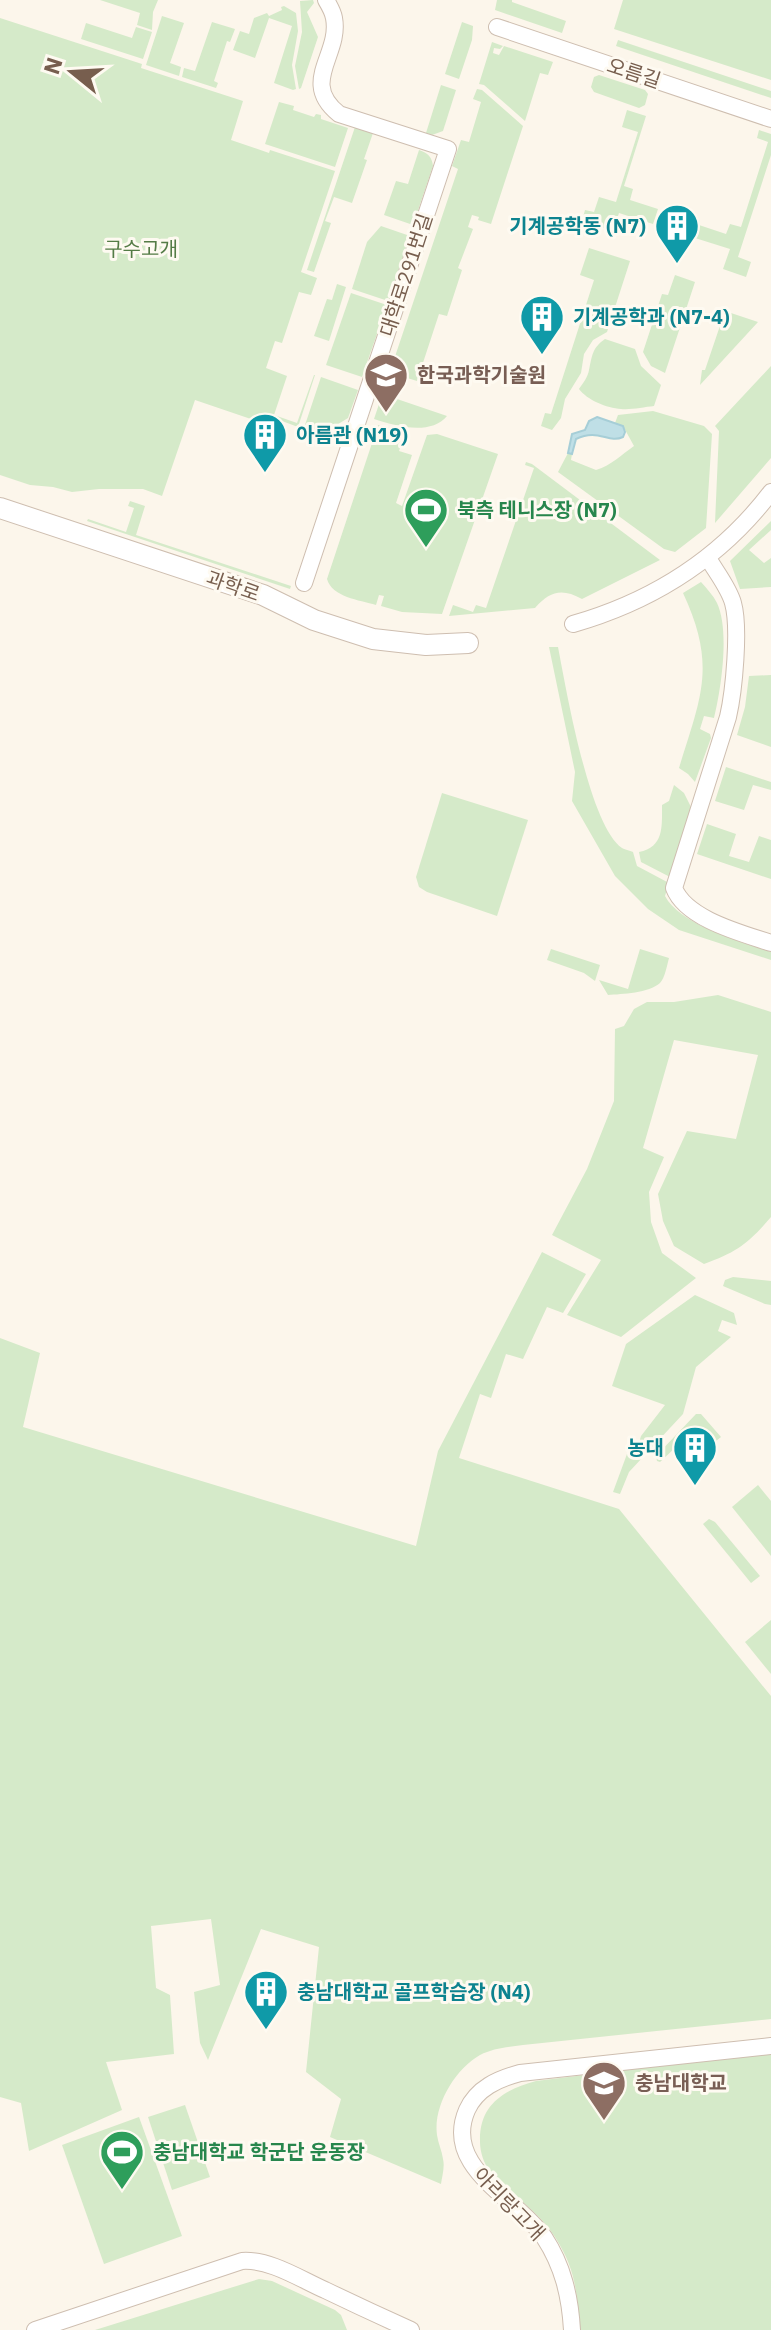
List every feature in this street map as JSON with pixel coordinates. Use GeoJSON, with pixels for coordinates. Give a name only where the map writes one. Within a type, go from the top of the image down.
{"type":"FeatureCollection","features":[{"type":"Feature","properties":{"kind":"street","name":"대학로291번길"},"geometry":{"type":"LineString","coordinates":[[304,583],[448,149],[339,114],[327,104],[321,80],[334,35],[334,17],[326,0]]}},
{"type":"Feature","properties":{"kind":"street","name":"오름길"},"geometry":{"type":"LineString","coordinates":[[497,27],[771,119]]}},
{"type":"Feature","properties":{"kind":"street"},"geometry":{"type":"LineString","coordinates":[[573,624],[600,616],[647,595],[693,570],[760,507],[771,492]]}},
{"type":"Feature","properties":{"kind":"street","name":"과학로"},"geometry":{"type":"LineString","coordinates":[[0,508],[263,595],[314,620],[373,639],[426,645],[468,643]]}},
{"type":"Feature","properties":{"kind":"street"},"geometry":{"type":"LineString","coordinates":[[708,558],[733,602],[735,652],[732,698],[674,888],[678,899],[714,922],[771,943]]}},
{"type":"Feature","properties":{"kind":"street","name":"아리랑고개"},"geometry":{"type":"LineString","coordinates":[[572,2329],[563,2275],[546,2242],[531,2221],[478,2173],[466,2156],[461,2133],[471,2102],[491,2083],[520,2073],[771,2046]]}},
{"type":"Feature","properties":{"kind":"street"},"geometry":{"type":"LineString","coordinates":[[35,2330],[250,2260],[276,2268],[411,2330]]}},
{"type":"Feature","properties":{"kind":"green space"},"geometry":{"type":"Polygon","coordinates":[[[100,0],[158,0],[153,12],[152,30],[137,25],[140,13],[100,0]]]}},
{"type":"Feature","properties":{"kind":"green space"},"geometry":{"type":"Polygon","coordinates":[[[313,0],[307,12],[318,37],[299,89],[295,66],[302,32],[300,1],[313,0]]]}},
{"type":"Feature","properties":{"kind":"green space"},"geometry":{"type":"Polygon","coordinates":[[[497,0],[512,0],[566,21],[562,33],[495,10],[497,0]]]}},
{"type":"Feature","properties":{"kind":"green space"},"geometry":{"type":"Polygon","coordinates":[[[623,0],[771,0],[771,80],[614,29],[623,0]]]}},
{"type":"Feature","properties":{"kind":"green space"},"geometry":{"type":"Polygon","coordinates":[[[284,6],[296,13],[298,31],[292,65],[296,89],[293,90],[274,83],[292,26],[269,18],[255,58],[233,50],[240,31],[249,34],[254,18],[267,13],[269,16],[284,6]]]}},
{"type":"Feature","properties":{"kind":"green space"},"geometry":{"type":"Polygon","coordinates":[[[162,16],[184,23],[170,63],[181,67],[179,76],[146,65],[162,16]]]}},
{"type":"Feature","properties":{"kind":"green space","name":"구수고개"},"geometry":{"type":"Polygon","coordinates":[[[0,18],[243,101],[231,140],[335,171],[301,272],[317,278],[311,295],[299,292],[282,343],[275,341],[266,368],[287,376],[274,415],[297,423],[315,375],[298,427],[274,418],[271,426],[195,400],[162,496],[143,489],[72,492],[30,485],[0,475],[0,18]]]}},
{"type":"Feature","properties":{"kind":"green space"},"geometry":{"type":"Polygon","coordinates":[[[212,22],[235,29],[230,42],[227,41],[214,81],[218,83],[216,88],[182,77],[184,68],[195,71],[212,22]]]}},
{"type":"Feature","properties":{"kind":"green space"},"geometry":{"type":"Polygon","coordinates":[[[462,22],[473,26],[472,40],[459,79],[445,74],[462,22]]]}},
{"type":"Feature","properties":{"kind":"green space"},"geometry":{"type":"Polygon","coordinates":[[[86,23],[132,38],[136,27],[152,32],[143,59],[81,39],[86,23]]]}},
{"type":"Feature","properties":{"kind":"green space"},"geometry":{"type":"Polygon","coordinates":[[[618,40],[771,91],[771,98],[616,46],[618,40]]]}},
{"type":"Feature","properties":{"kind":"green space"},"geometry":{"type":"Polygon","coordinates":[[[492,42],[503,46],[494,48],[493,53],[499,55],[504,46],[553,62],[548,75],[540,73],[525,121],[479,84],[492,42]]]}},
{"type":"Feature","properties":{"kind":"green space"},"geometry":{"type":"Polygon","coordinates":[[[599,75],[645,90],[648,94],[645,105],[639,108],[594,92],[591,87],[594,77],[599,75]]]}},
{"type":"Feature","properties":{"kind":"green space"},"geometry":{"type":"Polygon","coordinates":[[[441,85],[456,90],[443,131],[432,135],[426,133],[441,85]]]}},
{"type":"Feature","properties":{"kind":"green space"},"geometry":{"type":"Polygon","coordinates":[[[477,89],[523,126],[491,224],[472,215],[468,227],[473,229],[458,268],[462,270],[447,316],[439,314],[417,381],[404,377],[397,399],[447,416],[432,426],[422,428],[374,419],[458,169],[452,166],[461,140],[469,142],[481,102],[473,99],[477,89]]]}},
{"type":"Feature","properties":{"kind":"green space"},"geometry":{"type":"Polygon","coordinates":[[[279,102],[314,117],[321,115],[321,119],[348,128],[335,167],[265,144],[279,102]]]}},
{"type":"Feature","properties":{"kind":"green space"},"geometry":{"type":"Polygon","coordinates":[[[627,110],[646,116],[624,186],[633,189],[630,200],[658,209],[653,224],[619,213],[613,231],[582,221],[585,210],[594,212],[599,197],[616,202],[638,132],[622,127],[627,110]]]}},
{"type":"Feature","properties":{"kind":"green space"},"geometry":{"type":"Polygon","coordinates":[[[355,127],[373,133],[364,159],[367,160],[352,203],[334,197],[325,221],[331,223],[314,272],[307,270],[355,127]]]}},
{"type":"Feature","properties":{"kind":"green space"},"geometry":{"type":"Polygon","coordinates":[[[759,130],[771,134],[771,155],[738,257],[751,262],[746,277],[723,269],[730,249],[695,238],[699,225],[726,234],[730,224],[741,227],[768,142],[757,138],[759,130]]]}},
{"type":"Feature","properties":{"kind":"green space"},"geometry":{"type":"Polygon","coordinates":[[[419,150],[429,156],[433,166],[413,225],[384,215],[396,181],[408,184],[419,150]]]}},
{"type":"Feature","properties":{"kind":"green space"},"geometry":{"type":"Polygon","coordinates":[[[381,226],[410,236],[388,301],[352,289],[367,242],[381,226]]]}},
{"type":"Feature","properties":{"kind":"green space"},"geometry":{"type":"Polygon","coordinates":[[[589,248],[630,261],[607,332],[593,340],[584,354],[581,373],[565,399],[561,418],[552,430],[541,426],[545,413],[551,414],[594,280],[580,275],[589,248]]]}},
{"type":"Feature","properties":{"kind":"green space"},"geometry":{"type":"Polygon","coordinates":[[[675,275],[695,282],[665,373],[651,366],[643,352],[662,294],[668,295],[675,275]]]}},
{"type":"Feature","properties":{"kind":"green space"},"geometry":{"type":"Polygon","coordinates":[[[337,284],[346,287],[329,341],[314,336],[327,299],[332,300],[337,284]]]}},
{"type":"Feature","properties":{"kind":"green space"},"geometry":{"type":"Polygon","coordinates":[[[351,293],[387,305],[362,377],[326,365],[351,293]]]}},
{"type":"Feature","properties":{"kind":"green space"},"geometry":{"type":"Polygon","coordinates":[[[725,311],[758,322],[700,385],[702,370],[705,370],[725,311]]]}},
{"type":"Feature","properties":{"kind":"green space"},"geometry":{"type":"Polygon","coordinates":[[[605,339],[635,349],[641,366],[661,385],[654,406],[610,407],[592,400],[579,389],[588,375],[595,349],[605,339]]]}},
{"type":"Feature","properties":{"kind":"green space"},"geometry":{"type":"Polygon","coordinates":[[[771,366],[771,458],[715,523],[719,431],[715,426],[771,366]]]}},
{"type":"Feature","properties":{"kind":"green space"},"geometry":{"type":"Polygon","coordinates":[[[321,377],[358,390],[348,418],[322,434],[304,428],[321,377]]]}},
{"type":"Feature","properties":{"kind":"green space"},"geometry":{"type":"Polygon","coordinates":[[[653,411],[704,426],[712,434],[706,528],[675,552],[664,549],[558,472],[568,453],[572,454],[571,460],[596,470],[612,463],[634,446],[623,426],[615,423],[618,415],[653,411]]]}},
{"type":"Feature","properties":{"kind":"green space"},"geometry":{"type":"Polygon","coordinates":[[[378,425],[406,431],[399,451],[412,455],[396,503],[402,506],[427,435],[437,434],[498,454],[442,614],[402,612],[381,606],[384,596],[379,595],[376,605],[354,599],[334,590],[327,579],[378,425]]]}},
{"type":"Feature","properties":{"kind":"green space"},"geometry":{"type":"Polygon","coordinates":[[[526,462],[660,560],[582,599],[568,593],[557,593],[535,608],[449,616],[453,605],[473,612],[476,605],[486,608],[534,468],[525,465],[526,462]]]}},
{"type":"Feature","properties":{"kind":"green space"},"geometry":{"type":"Polygon","coordinates":[[[130,501],[145,506],[136,535],[291,586],[290,589],[87,521],[126,532],[134,508],[128,506],[130,501]]]}},
{"type":"Feature","properties":{"kind":"green space"},"geometry":{"type":"Polygon","coordinates":[[[771,521],[771,530],[749,550],[764,563],[771,558],[771,587],[740,589],[730,561],[771,521]]]}},
{"type":"Feature","properties":{"kind":"green space"},"geometry":{"type":"Polygon","coordinates":[[[701,582],[717,603],[724,644],[714,718],[704,716],[700,729],[710,734],[711,738],[695,782],[679,768],[694,721],[702,681],[700,641],[683,593],[701,582]]]}},
{"type":"Feature","properties":{"kind":"green space"},"geometry":{"type":"Polygon","coordinates":[[[549,647],[558,647],[589,785],[610,834],[622,848],[633,852],[637,866],[669,883],[665,896],[684,916],[729,938],[771,952],[771,960],[679,930],[648,909],[615,876],[572,801],[575,772],[549,647]]]}},
{"type":"Feature","properties":{"kind":"green space"},"geometry":{"type":"Polygon","coordinates":[[[771,675],[771,747],[737,735],[749,676],[771,675]]]}},
{"type":"Feature","properties":{"kind":"green space"},"geometry":{"type":"Polygon","coordinates":[[[726,767],[771,782],[771,790],[753,785],[744,810],[715,801],[726,767]]]}},
{"type":"Feature","properties":{"kind":"green space"},"geometry":{"type":"Polygon","coordinates":[[[674,785],[684,793],[692,809],[670,877],[641,862],[639,852],[657,841],[662,805],[669,801],[674,785]]]}},
{"type":"Feature","properties":{"kind":"green space"},"geometry":{"type":"Polygon","coordinates":[[[442,793],[528,820],[497,916],[419,887],[416,877],[442,793]]]}},
{"type":"Feature","properties":{"kind":"green space"},"geometry":{"type":"Polygon","coordinates":[[[707,824],[736,834],[729,856],[749,862],[759,836],[771,840],[771,879],[697,854],[707,824]]]}},
{"type":"Feature","properties":{"kind":"green space"},"geometry":{"type":"Polygon","coordinates":[[[551,949],[600,965],[595,981],[584,973],[547,960],[551,949]]]}},
{"type":"Feature","properties":{"kind":"green space"},"geometry":{"type":"Polygon","coordinates":[[[640,949],[669,958],[662,981],[642,991],[608,995],[599,980],[628,989],[640,949]]]}},
{"type":"Feature","properties":{"kind":"green space"},"geometry":{"type":"Polygon","coordinates":[[[718,995],[771,1012],[771,1217],[741,1246],[704,1264],[674,1246],[663,1221],[658,1194],[687,1131],[736,1139],[758,1055],[674,1040],[643,1148],[664,1157],[649,1192],[651,1222],[662,1253],[696,1278],[621,1337],[567,1315],[601,1260],[552,1235],[587,1169],[614,1101],[615,1029],[624,1026],[634,1009],[647,1002],[674,1002],[718,995]]]}},
{"type":"Feature","properties":{"kind":"green space"},"geometry":{"type":"Polygon","coordinates":[[[542,1252],[586,1274],[563,1313],[547,1307],[523,1359],[506,1354],[491,1398],[480,1394],[459,1458],[619,1509],[771,1696],[771,2019],[523,2045],[495,2049],[480,2055],[462,2069],[442,2101],[437,2124],[444,2165],[441,2184],[330,2137],[341,2099],[306,2072],[319,1947],[261,1929],[208,2060],[200,2043],[194,1992],[220,1985],[211,1919],[151,1926],[156,1988],[170,1995],[174,2054],[106,2062],[122,2110],[29,2151],[21,2103],[0,2097],[0,1338],[40,1353],[23,1427],[416,1546],[438,1451],[542,1252]]]}},
{"type":"Feature","properties":{"kind":"green space"},"geometry":{"type":"Polygon","coordinates":[[[733,1277],[771,1281],[771,1305],[723,1286],[725,1280],[733,1277]]]}},
{"type":"Feature","properties":{"kind":"green space"},"geometry":{"type":"Polygon","coordinates":[[[695,1295],[734,1313],[737,1325],[722,1320],[718,1331],[731,1337],[696,1367],[683,1414],[629,1472],[620,1494],[613,1492],[627,1454],[638,1446],[641,1436],[665,1405],[612,1386],[626,1344],[695,1295]]]}},
{"type":"Feature","properties":{"kind":"green space"},"geometry":{"type":"Polygon","coordinates":[[[696,1414],[701,1414],[721,1437],[691,1461],[678,1445],[660,1462],[657,1461],[656,1456],[696,1414]]]}},
{"type":"Feature","properties":{"kind":"green space"},"geometry":{"type":"Polygon","coordinates":[[[758,1485],[771,1501],[771,1556],[732,1507],[758,1485]]]}},
{"type":"Feature","properties":{"kind":"green space"},"geometry":{"type":"Polygon","coordinates":[[[709,1519],[715,1522],[760,1576],[751,1583],[703,1524],[709,1519]]]}},
{"type":"Feature","properties":{"kind":"green space"},"geometry":{"type":"Polygon","coordinates":[[[771,1620],[771,1674],[745,1642],[771,1620]]]}},
{"type":"Feature","properties":{"kind":"green space"},"geometry":{"type":"Polygon","coordinates":[[[771,2052],[771,2330],[579,2330],[574,2281],[562,2249],[540,2219],[498,2180],[484,2161],[480,2146],[481,2129],[489,2109],[504,2094],[536,2081],[771,2052]]]}},
{"type":"Feature","properties":{"kind":"green space","name":"충남대학교 학군단 운동장"},"geometry":{"type":"Polygon","coordinates":[[[185,2105],[210,2177],[172,2190],[148,2117],[185,2105]]]}},
{"type":"Feature","properties":{"kind":"green space","name":"충남대학교 학군단 운동장"},"geometry":{"type":"Polygon","coordinates":[[[139,2117],[182,2236],[104,2264],[62,2145],[139,2117]]]}},
{"type":"Feature","properties":{"kind":"green space"},"geometry":{"type":"Polygon","coordinates":[[[259,2279],[272,2281],[335,2310],[341,2315],[347,2330],[95,2330],[259,2279]]]}},
{"type":"Feature","properties":{"kind":"water"},"geometry":{"type":"Polygon","coordinates":[[[597,417],[623,426],[623,437],[584,436],[576,439],[572,454],[568,453],[572,434],[585,430],[589,421],[597,417]]]}},
{"type":"Feature","properties":{"kind":"place","name":"기계공학동 (N7)"},"geometry":{"type":"Point","coordinates":[677,265]}},
{"type":"Feature","properties":{"kind":"place","name":"기계공학과 (N7-4)"},"geometry":{"type":"Point","coordinates":[542,356]}},
{"type":"Feature","properties":{"kind":"place","name":"한국과학기술원"},"geometry":{"type":"Point","coordinates":[386,414]}},
{"type":"Feature","properties":{"kind":"place","name":"아름관 (N19)"},"geometry":{"type":"Point","coordinates":[265,474]}},
{"type":"Feature","properties":{"kind":"place","name":"북측 테니스장 (N7)"},"geometry":{"type":"Point","coordinates":[426,549]}},
{"type":"Feature","properties":{"kind":"place","name":"농대"},"geometry":{"type":"Point","coordinates":[695,1487]}},
{"type":"Feature","properties":{"kind":"place","name":"충남대학교 골프학습장 (N4)"},"geometry":{"type":"Point","coordinates":[266,2031]}},
{"type":"Feature","properties":{"kind":"place","name":"충남대학교"},"geometry":{"type":"Point","coordinates":[604,2122]}},
{"type":"Feature","properties":{"kind":"place","name":"충남대학교 학군단 운동장"},"geometry":{"type":"Point","coordinates":[122,2191]}}]}
